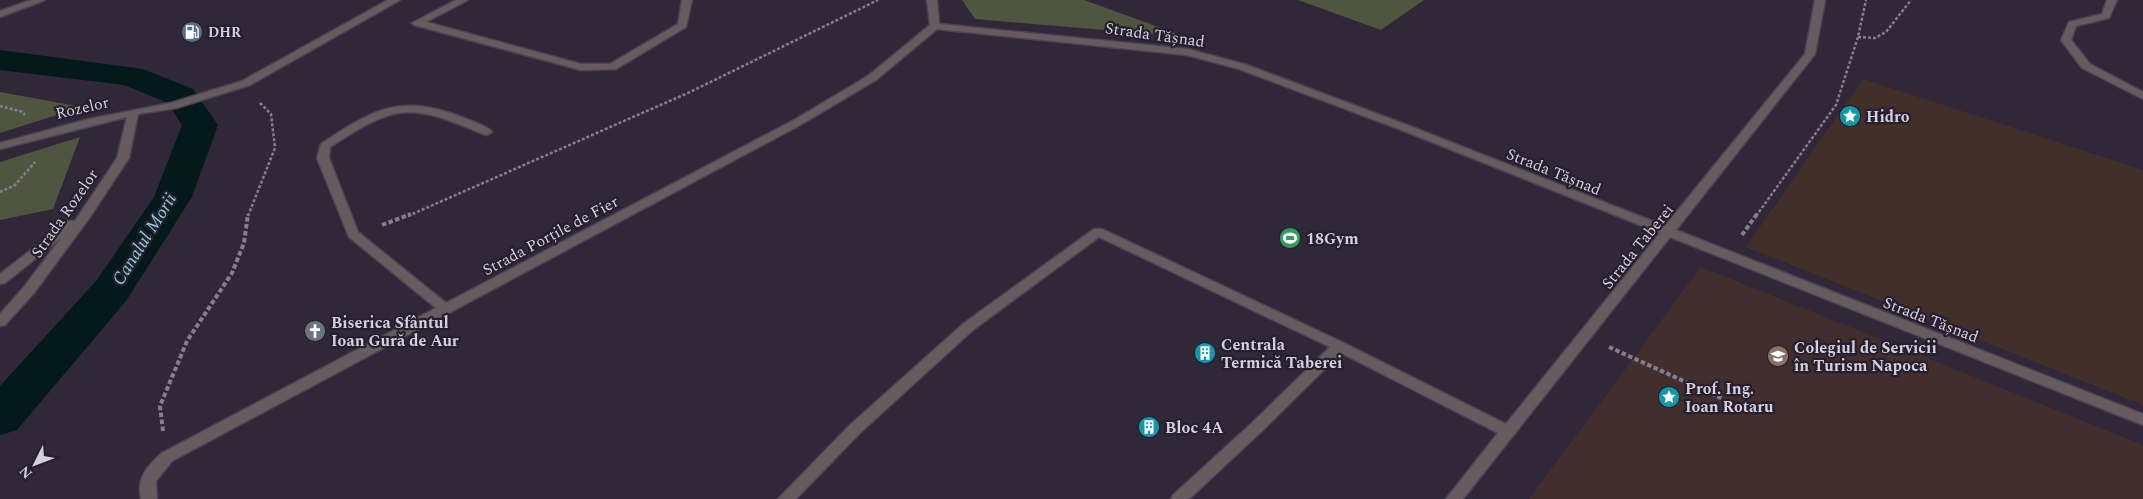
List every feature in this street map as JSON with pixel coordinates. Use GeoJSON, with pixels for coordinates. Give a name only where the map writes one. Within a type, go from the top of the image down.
{"type":"FeatureCollection","features":[{"type":"Feature","properties":{"kind":"street"},"geometry":{"type":"LineString","coordinates":[[0,14],[40,0]]}},
{"type":"Feature","properties":{"kind":"street"},"geometry":{"type":"LineString","coordinates":[[246,83],[395,0]]}},
{"type":"Feature","properties":{"kind":"street"},"geometry":{"type":"LineString","coordinates":[[463,0],[416,23],[581,68],[612,67],[683,25],[687,0]]}},
{"type":"Feature","properties":{"kind":"street"},"geometry":{"type":"LineString","coordinates":[[932,0],[934,26]]}},
{"type":"Feature","properties":{"kind":"street","name":"Strada Taberei"},"geometry":{"type":"LineString","coordinates":[[1454,499],[1586,337],[1810,54],[1820,0]]}},
{"type":"Feature","properties":{"kind":"street"},"geometry":{"type":"LineString","coordinates":[[2112,0],[2106,16],[2072,24],[2066,40],[2086,66],[2143,96]]}},
{"type":"Feature","properties":{"kind":"street","name":"Strada Tășnad"},"geometry":{"type":"LineString","coordinates":[[934,26],[1188,52],[1234,64],[1296,85],[1668,234],[2143,420]]}},
{"type":"Feature","properties":{"kind":"street","name":"Strada Porțile de Fier"},"geometry":{"type":"LineString","coordinates":[[149,499],[146,490],[150,472],[167,457],[798,122],[872,78],[934,26]]}},
{"type":"Feature","properties":{"kind":"street","name":"Rozelor"},"geometry":{"type":"LineString","coordinates":[[0,146],[133,112],[172,106],[224,92],[246,83]]}},
{"type":"Feature","properties":{"kind":"street"},"geometry":{"type":"LineString","coordinates":[[446,309],[353,234],[323,158],[325,146],[363,121],[402,109],[427,109],[487,132]]}},
{"type":"Feature","properties":{"kind":"street","name":"Strada Rozelor"},"geometry":{"type":"LineString","coordinates":[[0,322],[29,290],[86,214],[123,158],[133,112]]}},
{"type":"Feature","properties":{"kind":"street"},"geometry":{"type":"LineString","coordinates":[[0,280],[86,214]]}},
{"type":"Feature","properties":{"kind":"street"},"geometry":{"type":"LineString","coordinates":[[786,499],[855,429],[968,327],[1098,232],[1339,346],[1509,432]]}},
{"type":"Feature","properties":{"kind":"street"},"geometry":{"type":"LineString","coordinates":[[1179,499],[1258,426],[1339,346]]}},
{"type":"Feature","properties":{"kind":"path"},"geometry":{"type":"LineString","coordinates":[[353,234],[401,219],[690,92],[878,0]]}},
{"type":"Feature","properties":{"kind":"path"},"geometry":{"type":"LineString","coordinates":[[1727,257],[1836,105],[1858,37],[1866,0]]}},
{"type":"Feature","properties":{"kind":"path"},"geometry":{"type":"LineString","coordinates":[[1858,37],[1875,38],[1886,32],[1910,0]]}},
{"type":"Feature","properties":{"kind":"path"},"geometry":{"type":"LineString","coordinates":[[167,457],[160,406],[187,341],[232,273],[244,243],[247,217],[275,148],[271,114],[256,99],[246,83]]}},
{"type":"Feature","properties":{"kind":"path"},"geometry":{"type":"LineString","coordinates":[[0,192],[15,185],[41,155]]}},
{"type":"Feature","properties":{"kind":"path"},"geometry":{"type":"LineString","coordinates":[[1586,337],[1723,399]]}},
{"type":"Feature","properties":{"kind":"shaded area"},"geometry":{"type":"Polygon","coordinates":[[[1863,79],[2143,170],[2143,405],[1746,247],[1863,79]]]}},
{"type":"Feature","properties":{"kind":"shaded area","name":"Colegiul de Servicii în Turism Napoca"},"geometry":{"type":"Polygon","coordinates":[[[1701,267],[2143,445],[2143,499],[1529,499],[1701,267]]]}},
{"type":"Feature","properties":{"kind":"green space"},"geometry":{"type":"Polygon","coordinates":[[[962,0],[1084,0],[1186,37],[975,19],[962,0]]]}},
{"type":"Feature","properties":{"kind":"green space"},"geometry":{"type":"Polygon","coordinates":[[[1298,0],[1424,0],[1381,30],[1298,0]]]}},
{"type":"Feature","properties":{"kind":"green space"},"geometry":{"type":"Polygon","coordinates":[[[0,92],[82,107],[0,133],[0,92]]]}},
{"type":"Feature","properties":{"kind":"green space"},"geometry":{"type":"Polygon","coordinates":[[[80,137],[53,209],[0,220],[0,162],[80,137]]]}},
{"type":"Feature","properties":{"kind":"waterway","name":"Canalul Morii"},"geometry":{"type":"LineString","coordinates":[[0,60],[131,76],[181,96],[200,125],[173,197],[111,291],[0,417]]}},
{"type":"Feature","properties":{"kind":"place","name":"DHR"},"geometry":{"type":"Point","coordinates":[192,32]}},
{"type":"Feature","properties":{"kind":"place","name":"Hidro"},"geometry":{"type":"Point","coordinates":[1850,116]}},
{"type":"Feature","properties":{"kind":"place","name":"18Gym"},"geometry":{"type":"Point","coordinates":[1290,238]}},
{"type":"Feature","properties":{"kind":"place","name":"Biserica Sfântul Ioan Gură de Aur"},"geometry":{"type":"Point","coordinates":[315,331]}},
{"type":"Feature","properties":{"kind":"place","name":"Centrala Termică Taberei"},"geometry":{"type":"Point","coordinates":[1205,353]}},
{"type":"Feature","properties":{"kind":"place","name":"Colegiul de Servicii în Turism Napoca"},"geometry":{"type":"Point","coordinates":[1778,356]}},
{"type":"Feature","properties":{"kind":"place","name":"Prof. Ing. Ioan Rotaru"},"geometry":{"type":"Point","coordinates":[1669,397]}},
{"type":"Feature","properties":{"kind":"place","name":"Bloc 4A"},"geometry":{"type":"Point","coordinates":[1149,427]}}]}
